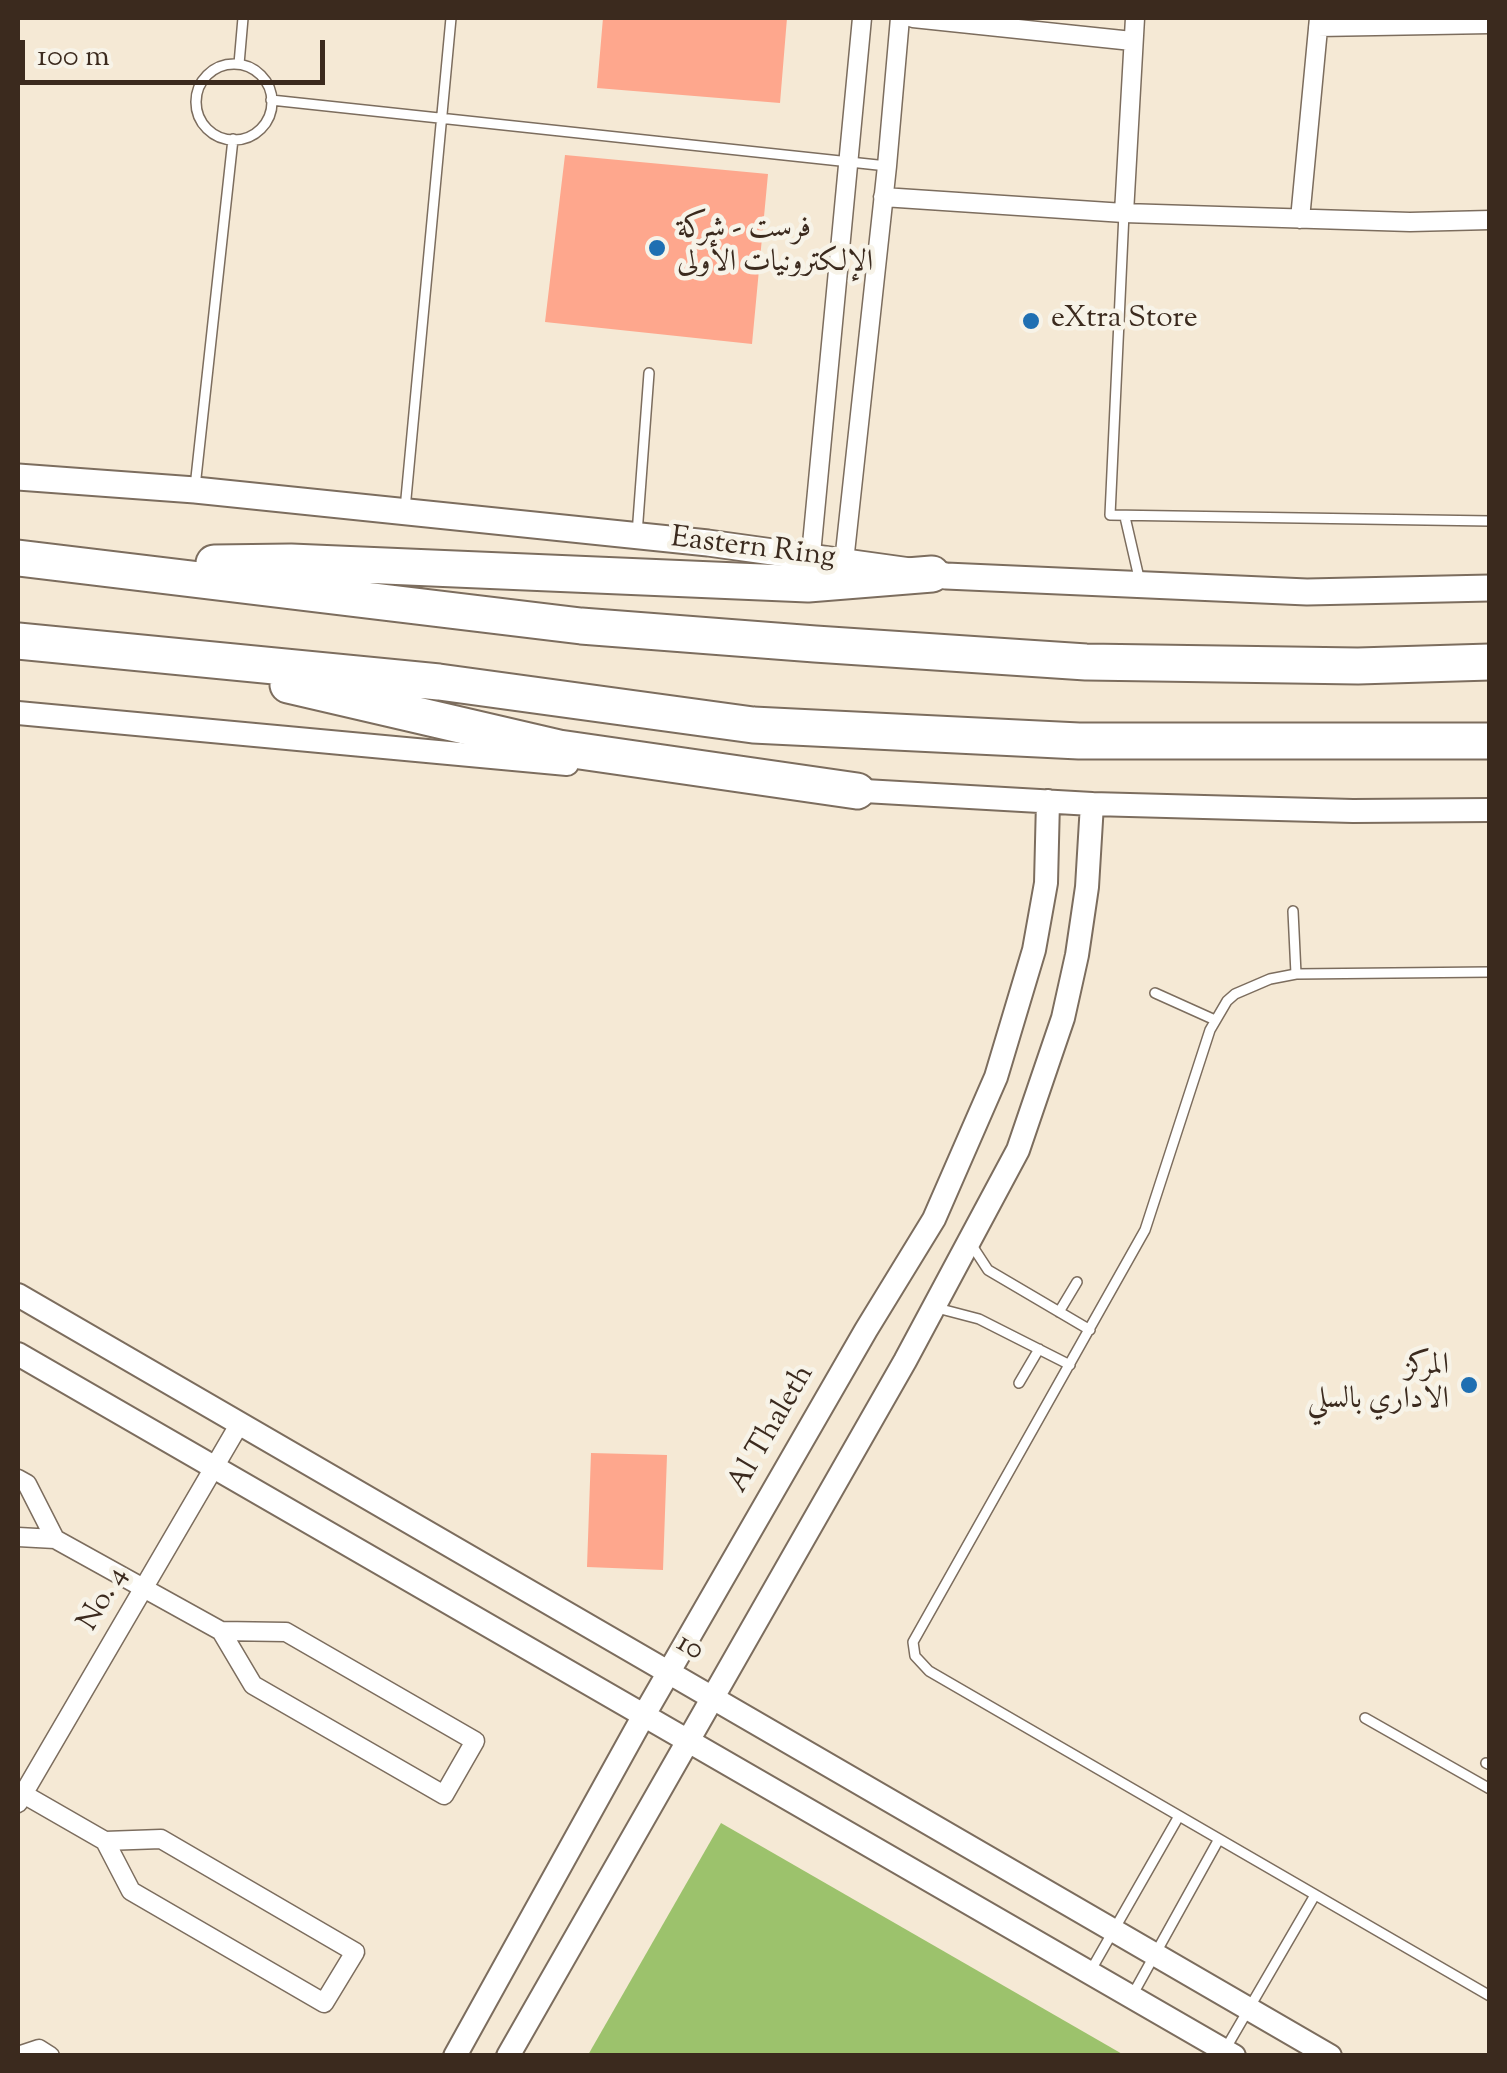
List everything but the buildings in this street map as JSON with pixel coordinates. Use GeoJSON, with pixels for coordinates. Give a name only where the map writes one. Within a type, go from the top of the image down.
{"type":"FeatureCollection","features":[{"type":"Feature","properties":{"kind":"highway"},"geometry":{"type":"LineString","coordinates":[[18,558],[581,626],[815,644],[1086,662],[1358,666],[1490,662]]}},
{"type":"Feature","properties":{"kind":"highway"},"geometry":{"type":"LineString","coordinates":[[88,566],[292,562],[932,574]]}},
{"type":"Feature","properties":{"kind":"highway"},"geometry":{"type":"LineString","coordinates":[[18,641],[439,682],[753,725],[1079,741],[1490,741]]}},
{"type":"Feature","properties":{"kind":"highway"},"geometry":{"type":"LineString","coordinates":[[151,653],[559,748],[856,790]]}},
{"type":"Feature","properties":{"kind":"main road","name":"Eastern Ring"},"geometry":{"type":"LineString","coordinates":[[18,477],[195,490],[636,536],[826,571]]}},
{"type":"Feature","properties":{"kind":"main road"},"geometry":{"type":"LineString","coordinates":[[932,574],[1307,592],[1490,588]]}},
{"type":"Feature","properties":{"kind":"street"},"geometry":{"type":"LineString","coordinates":[[826,571],[848,162],[862,18]]}},
{"type":"Feature","properties":{"kind":"street"},"geometry":{"type":"LineString","coordinates":[[826,571],[884,197],[900,18]]}},
{"type":"Feature","properties":{"kind":"street"},"geometry":{"type":"LineString","coordinates":[[913,18],[1132,41]]}},
{"type":"Feature","properties":{"kind":"street"},"geometry":{"type":"LineString","coordinates":[[1124,214],[1135,18]]}},
{"type":"Feature","properties":{"kind":"street"},"geometry":{"type":"LineString","coordinates":[[1300,219],[1319,22],[1490,24]]}},
{"type":"Feature","properties":{"kind":"street"},"geometry":{"type":"LineString","coordinates":[[884,197],[1124,214],[1490,220]]}},
{"type":"Feature","properties":{"kind":"street"},"geometry":{"type":"LineString","coordinates":[[18,713],[856,790],[1092,804],[1353,811],[1490,810]]}},
{"type":"Feature","properties":{"kind":"street","name":"Al Thaleth"},"geometry":{"type":"LineString","coordinates":[[455,2056],[644,1715],[934,1219],[996,1077],[1034,950],[1046,883],[1048,801]]}},
{"type":"Feature","properties":{"kind":"street"},"geometry":{"type":"LineString","coordinates":[[508,2056],[934,1307],[1018,1150],[1063,1018],[1085,904],[1092,804]]}},
{"type":"Feature","properties":{"kind":"street","name":"10"},"geometry":{"type":"LineString","coordinates":[[18,1295],[1330,2056]]}},
{"type":"Feature","properties":{"kind":"street"},"geometry":{"type":"LineString","coordinates":[[18,1354],[1230,2053]]}},
{"type":"Feature","properties":{"kind":"street","name":"No. 4"},"geometry":{"type":"LineString","coordinates":[[19,1796],[240,1423]]}},
{"type":"Feature","properties":{"kind":"street"},"geometry":{"type":"LineString","coordinates":[[18,1479],[27,1484],[55,1539]]}},
{"type":"Feature","properties":{"kind":"street"},"geometry":{"type":"LineString","coordinates":[[18,1537],[55,1539],[221,1632],[253,1685],[444,1795],[475,1741],[286,1632],[221,1632]]}},
{"type":"Feature","properties":{"kind":"street"},"geometry":{"type":"LineString","coordinates":[[19,1796],[105,1842],[161,1839],[355,1952],[324,2003],[130,1892],[105,1842]]}},
{"type":"Feature","properties":{"kind":"street"},"geometry":{"type":"LineString","coordinates":[[18,2056],[40,2049],[50,2056]]}},
{"type":"Feature","properties":{"kind":"lane"},"geometry":{"type":"LineString","coordinates":[[239,64],[243,18]]}},
{"type":"Feature","properties":{"kind":"lane"},"geometry":{"type":"LineString","coordinates":[[404,512],[451,18]]}},
{"type":"Feature","properties":{"kind":"lane"},"geometry":{"type":"LineString","coordinates":[[224,64],[239,64],[262,74],[272,100],[272,111],[261,130],[244,139],[224,140],[206,130],[197,112],[196,92],[208,74],[224,64]]}},
{"type":"Feature","properties":{"kind":"lane"},"geometry":{"type":"LineString","coordinates":[[272,100],[887,166]]}},
{"type":"Feature","properties":{"kind":"lane"},"geometry":{"type":"LineString","coordinates":[[195,490],[232,140]]}},
{"type":"Feature","properties":{"kind":"lane"},"geometry":{"type":"LineString","coordinates":[[1124,214],[1110,514],[1490,521]]}},
{"type":"Feature","properties":{"kind":"lane"},"geometry":{"type":"LineString","coordinates":[[636,536],[649,372]]}},
{"type":"Feature","properties":{"kind":"lane"},"geometry":{"type":"LineString","coordinates":[[1125,517],[1140,582]]}},
{"type":"Feature","properties":{"kind":"lane"},"geometry":{"type":"LineString","coordinates":[[1292,911],[1296,974]]}},
{"type":"Feature","properties":{"kind":"lane"},"geometry":{"type":"LineString","coordinates":[[1490,972],[1296,974],[1270,978],[1234,994],[1215,1020],[1154,1210],[1130,1260],[913,1642],[914,1656],[929,1671],[1490,1996]]}},
{"type":"Feature","properties":{"kind":"lane"},"geometry":{"type":"LineString","coordinates":[[1155,993],[1215,1020]]}},
{"type":"Feature","properties":{"kind":"lane"},"geometry":{"type":"LineString","coordinates":[[969,1242],[988,1270],[1090,1330]]}},
{"type":"Feature","properties":{"kind":"lane"},"geometry":{"type":"LineString","coordinates":[[1059,1312],[1077,1282]]}},
{"type":"Feature","properties":{"kind":"lane"},"geometry":{"type":"LineString","coordinates":[[934,1307],[963,1312],[1070,1364]]}},
{"type":"Feature","properties":{"kind":"lane"},"geometry":{"type":"LineString","coordinates":[[1020,1384],[1039,1349]]}},
{"type":"Feature","properties":{"kind":"lane"},"geometry":{"type":"LineString","coordinates":[[1365,1718],[1490,1789]]}},
{"type":"Feature","properties":{"kind":"lane"},"geometry":{"type":"LineString","coordinates":[[1090,1972],[1180,1816]]}},
{"type":"Feature","properties":{"kind":"lane"},"geometry":{"type":"LineString","coordinates":[[1131,1996],[1219,1839]]}},
{"type":"Feature","properties":{"kind":"lane"},"geometry":{"type":"LineString","coordinates":[[1230,2053],[1249,2008],[1315,1895]]}},
{"type":"Feature","properties":{"kind":"green space"},"geometry":{"type":"Polygon","coordinates":[[[721,1823],[1124,2055],[588,2055],[721,1823]]]}},
{"type":"Feature","properties":{"kind":"place","name":"فرست - شركة الإلكترونيات الأولى"},"geometry":{"type":"Point","coordinates":[657,248]}},
{"type":"Feature","properties":{"kind":"place","name":"eXtra Store"},"geometry":{"type":"Point","coordinates":[1031,321]}},
{"type":"Feature","properties":{"kind":"place","name":"المركز الاداري بالسلي"},"geometry":{"type":"Point","coordinates":[1469,1385]}}]}
